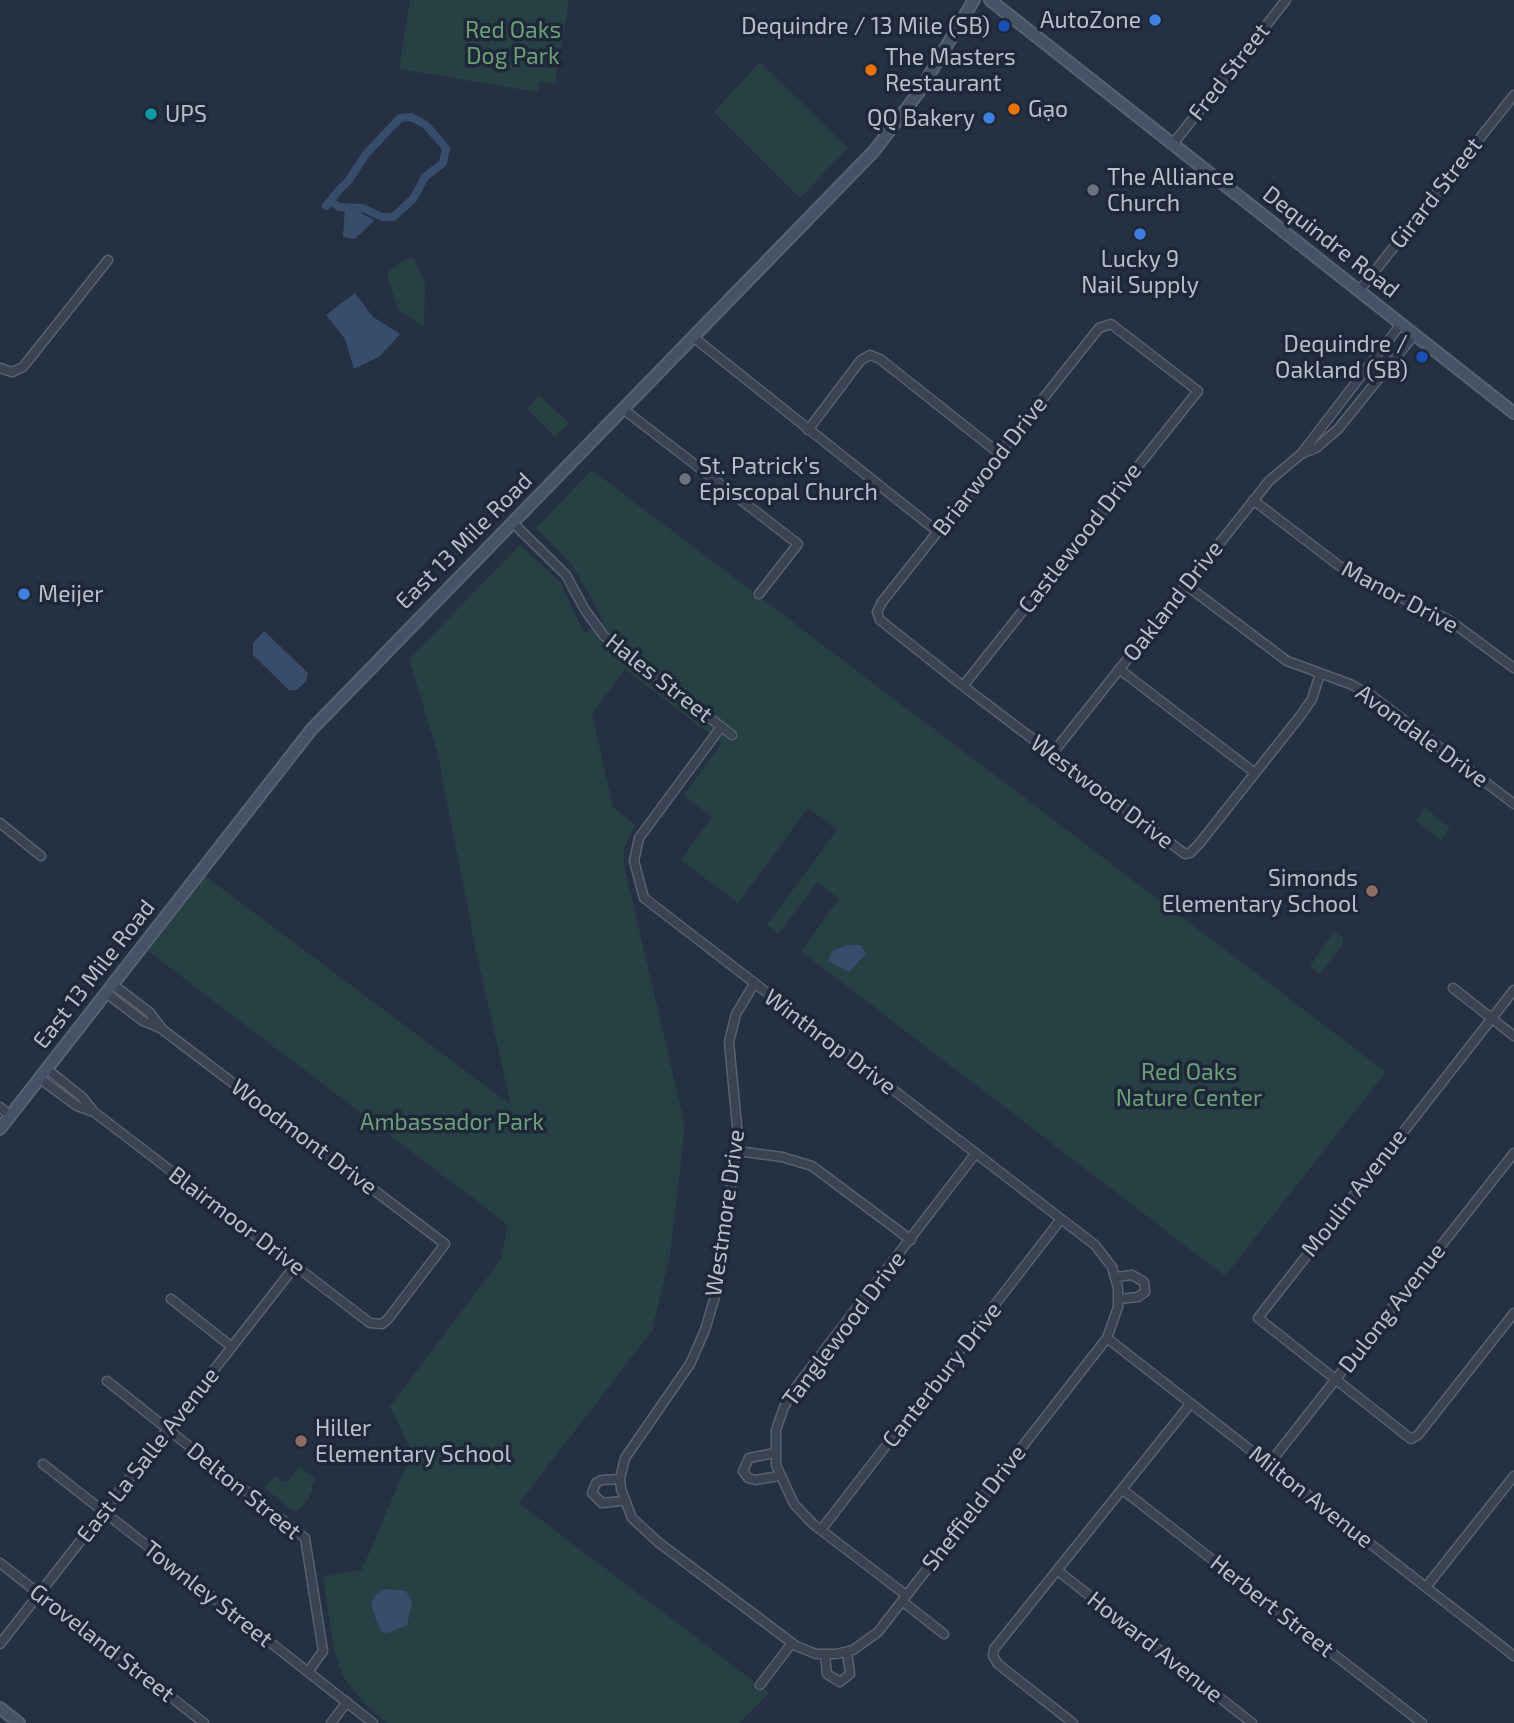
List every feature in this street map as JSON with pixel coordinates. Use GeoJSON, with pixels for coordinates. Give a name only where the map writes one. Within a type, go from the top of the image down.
{"type":"FeatureCollection","features":[{"type":"Feature","properties":{"kind":"main road","name":"East 13 Mile Road"},"geometry":{"type":"LineString","coordinates":[[0,1129],[311,730],[887,135],[919,92],[974,0]]}},
{"type":"Feature","properties":{"kind":"main road","name":"Dequindre Road"},"geometry":{"type":"LineString","coordinates":[[989,0],[1514,413]]}},
{"type":"Feature","properties":{"kind":"main road"},"geometry":{"type":"LineString","coordinates":[[0,1708],[19,1723]]}},
{"type":"Feature","properties":{"kind":"street","name":"Fred Street"},"geometry":{"type":"LineString","coordinates":[[1173,144],[1286,0]]}},
{"type":"Feature","properties":{"kind":"street","name":"Girard Street"},"geometry":{"type":"LineString","coordinates":[[1359,291],[1514,95]]}},
{"type":"Feature","properties":{"kind":"street"},"geometry":{"type":"LineString","coordinates":[[0,368],[12,372],[23,367],[108,260]]}},
{"type":"Feature","properties":{"kind":"street","name":"Castlewood Drive"},"geometry":{"type":"LineString","coordinates":[[963,685],[1198,391],[1119,328],[1107,324]]}},
{"type":"Feature","properties":{"kind":"street","name":"Briarwood Drive"},"geometry":{"type":"LineString","coordinates":[[877,612],[1099,328],[1107,324]]}},
{"type":"Feature","properties":{"kind":"street","name":"Oakland Drive"},"geometry":{"type":"LineString","coordinates":[[1301,454],[1402,324]]}},
{"type":"Feature","properties":{"kind":"street","name":"Oakland Drive"},"geometry":{"type":"LineString","coordinates":[[1052,754],[1253,500],[1278,472],[1301,454],[1323,443],[1352,413],[1414,335]]}},
{"type":"Feature","properties":{"kind":"street"},"geometry":{"type":"LineString","coordinates":[[692,337],[938,532]]}},
{"type":"Feature","properties":{"kind":"street"},"geometry":{"type":"LineString","coordinates":[[808,430],[861,360],[870,355],[880,359],[1000,454]]}},
{"type":"Feature","properties":{"kind":"street"},"geometry":{"type":"LineString","coordinates":[[1340,403],[1352,413]]}},
{"type":"Feature","properties":{"kind":"street"},"geometry":{"type":"LineString","coordinates":[[622,409],[798,544],[759,594]]}},
{"type":"Feature","properties":{"kind":"street","name":"Manor Drive"},"geometry":{"type":"LineString","coordinates":[[1253,500],[1350,574],[1449,620],[1514,668]]}},
{"type":"Feature","properties":{"kind":"street","name":"Hales Street"},"geometry":{"type":"LineString","coordinates":[[512,522],[566,575],[584,610],[604,636],[732,735]]}},
{"type":"Feature","properties":{"kind":"street","name":"Avondale Drive"},"geometry":{"type":"LineString","coordinates":[[1186,585],[1287,661],[1350,684],[1371,695],[1514,804]]}},
{"type":"Feature","properties":{"kind":"street","name":"Westwood Drive"},"geometry":{"type":"LineString","coordinates":[[877,612],[880,620],[1185,854],[1193,851],[1307,707],[1320,674]]}},
{"type":"Feature","properties":{"kind":"street"},"geometry":{"type":"LineString","coordinates":[[1119,669],[1255,773]]}},
{"type":"Feature","properties":{"kind":"street","name":"Winthrop Drive"},"geometry":{"type":"LineString","coordinates":[[721,727],[644,830],[635,850],[634,862],[644,898],[1101,1252],[1116,1277],[1119,1299],[1114,1325],[1107,1338]]}},
{"type":"Feature","properties":{"kind":"street"},"geometry":{"type":"LineString","coordinates":[[0,824],[41,856]]}},
{"type":"Feature","properties":{"kind":"street","name":"Westmore Drive"},"geometry":{"type":"LineString","coordinates":[[754,984],[736,1014],[729,1042],[729,1063],[738,1116],[737,1151],[722,1265],[705,1330],[679,1381],[630,1448],[620,1479],[624,1501],[632,1518],[645,1532],[792,1643],[805,1650],[825,1655]]}},
{"type":"Feature","properties":{"kind":"street","name":"Woodmont Drive"},"geometry":{"type":"LineString","coordinates":[[109,988],[143,1021],[163,1030],[445,1244],[382,1324]]}},
{"type":"Feature","properties":{"kind":"street"},"geometry":{"type":"LineString","coordinates":[[1453,988],[1514,1036]]}},
{"type":"Feature","properties":{"kind":"street","name":"Moulin Avenue"},"geometry":{"type":"LineString","coordinates":[[1335,1381],[1261,1323],[1258,1315],[1514,990]]}},
{"type":"Feature","properties":{"kind":"street","name":"Blairmoor Drive"},"geometry":{"type":"LineString","coordinates":[[43,1074],[77,1106],[94,1112],[370,1322],[382,1324]]}},
{"type":"Feature","properties":{"kind":"street"},"geometry":{"type":"LineString","coordinates":[[0,1107],[10,1116]]}},
{"type":"Feature","properties":{"kind":"street"},"geometry":{"type":"LineString","coordinates":[[737,1151],[782,1157],[812,1166],[911,1240]]}},
{"type":"Feature","properties":{"kind":"street","name":"Tanglewood Drive"},"geometry":{"type":"LineString","coordinates":[[944,1634],[793,1504],[779,1476],[775,1454],[778,1423],[790,1395],[976,1153]]}},
{"type":"Feature","properties":{"kind":"street","name":"Dulong Avenue"},"geometry":{"type":"LineString","coordinates":[[1269,1464],[1514,1153]]}},
{"type":"Feature","properties":{"kind":"street","name":"Canterbury Drive"},"geometry":{"type":"LineString","coordinates":[[821,1530],[1061,1219]]}},
{"type":"Feature","properties":{"kind":"street","name":"East La Salle Avenue"},"geometry":{"type":"LineString","coordinates":[[0,1644],[295,1266]]}},
{"type":"Feature","properties":{"kind":"street"},"geometry":{"type":"LineString","coordinates":[[1116,1277],[1132,1275],[1144,1282],[1144,1292],[1139,1297],[1119,1299]]}},
{"type":"Feature","properties":{"kind":"street"},"geometry":{"type":"LineString","coordinates":[[171,1299],[232,1347]]}},
{"type":"Feature","properties":{"kind":"street"},"geometry":{"type":"LineString","coordinates":[[1335,1381],[1405,1436],[1415,1438],[1514,1312]]}},
{"type":"Feature","properties":{"kind":"street","name":"Milton Avenue"},"geometry":{"type":"LineString","coordinates":[[1107,1338],[1514,1656]]}},
{"type":"Feature","properties":{"kind":"street","name":"Sheffield Drive"},"geometry":{"type":"LineString","coordinates":[[825,1655],[847,1652],[868,1641],[1107,1338]]}},
{"type":"Feature","properties":{"kind":"street","name":"Delton Street"},"geometry":{"type":"LineString","coordinates":[[107,1381],[305,1538],[323,1651],[309,1672]]}},
{"type":"Feature","properties":{"kind":"street"},"geometry":{"type":"LineString","coordinates":[[1073,1723],[998,1664],[993,1657],[994,1649],[1191,1403]]}},
{"type":"Feature","properties":{"kind":"street"},"geometry":{"type":"LineString","coordinates":[[775,1454],[749,1458],[743,1471],[755,1480],[779,1476]]}},
{"type":"Feature","properties":{"kind":"street","name":"Townley Street"},"geometry":{"type":"LineString","coordinates":[[43,1464],[373,1723]]}},
{"type":"Feature","properties":{"kind":"street"},"geometry":{"type":"LineString","coordinates":[[1426,1587],[1514,1476]]}},
{"type":"Feature","properties":{"kind":"street"},"geometry":{"type":"LineString","coordinates":[[620,1479],[602,1480],[596,1483],[592,1493],[602,1503],[624,1501]]}},
{"type":"Feature","properties":{"kind":"street","name":"Herbert Street"},"geometry":{"type":"LineString","coordinates":[[1123,1490],[1422,1723]]}},
{"type":"Feature","properties":{"kind":"street","name":"Groveland Street"},"geometry":{"type":"LineString","coordinates":[[0,1563],[204,1723]]}},
{"type":"Feature","properties":{"kind":"street","name":"Howard Avenue"},"geometry":{"type":"LineString","coordinates":[[1058,1571],[1252,1723]]}},
{"type":"Feature","properties":{"kind":"street"},"geometry":{"type":"LineString","coordinates":[[760,1685],[792,1643]]}},
{"type":"Feature","properties":{"kind":"street"},"geometry":{"type":"LineString","coordinates":[[825,1655],[827,1674],[840,1682],[850,1674],[847,1652]]}},
{"type":"Feature","properties":{"kind":"street"},"geometry":{"type":"LineString","coordinates":[[331,1723],[347,1702]]}},
{"type":"Feature","properties":{"kind":"green space","name":"Red Oaks Dog Park"},"geometry":{"type":"Polygon","coordinates":[[[410,0],[569,0],[555,84],[539,81],[537,92],[399,69],[410,0]]]}},
{"type":"Feature","properties":{"kind":"green space"},"geometry":{"type":"Polygon","coordinates":[[[760,62],[848,148],[800,198],[714,112],[760,62]]]}},
{"type":"Feature","properties":{"kind":"green space"},"geometry":{"type":"Polygon","coordinates":[[[408,258],[414,258],[425,285],[424,326],[398,310],[388,278],[389,271],[408,258]]]}},
{"type":"Feature","properties":{"kind":"green space"},"geometry":{"type":"Polygon","coordinates":[[[539,395],[569,423],[555,437],[527,409],[539,395]]]}},
{"type":"Feature","properties":{"kind":"green space"},"geometry":{"type":"Polygon","coordinates":[[[592,470],[1386,1072],[1225,1276],[801,951],[839,899],[817,882],[778,934],[767,925],[837,830],[808,808],[738,903],[681,860],[712,817],[684,795],[722,743],[625,669],[592,714],[613,807],[635,825],[624,848],[624,865],[685,1126],[670,1255],[652,1331],[519,1503],[769,1693],[739,1723],[387,1723],[364,1703],[344,1678],[334,1650],[323,1577],[362,1570],[412,1452],[390,1406],[500,1261],[508,1225],[143,947],[201,873],[511,1105],[476,951],[438,755],[409,659],[520,545],[560,582],[584,633],[604,621],[572,565],[536,528],[592,470]]]}},
{"type":"Feature","properties":{"kind":"green space"},"geometry":{"type":"Polygon","coordinates":[[[1425,808],[1450,828],[1440,840],[1416,820],[1425,808]]]}},
{"type":"Feature","properties":{"kind":"green space"},"geometry":{"type":"Polygon","coordinates":[[[1334,932],[1343,938],[1343,944],[1320,974],[1310,966],[1334,932]]]}},
{"type":"Feature","properties":{"kind":"green space"},"geometry":{"type":"Polygon","coordinates":[[[299,1467],[315,1478],[310,1496],[299,1510],[293,1511],[265,1488],[275,1476],[283,1482],[289,1480],[299,1467]]]}},
{"type":"Feature","properties":{"kind":"water"},"geometry":{"type":"Polygon","coordinates":[[[345,207],[361,207],[362,214],[375,220],[355,239],[343,237],[345,207]]]}},
{"type":"Feature","properties":{"kind":"water"},"geometry":{"type":"Polygon","coordinates":[[[355,293],[373,317],[400,334],[380,356],[354,369],[345,339],[326,315],[355,293]]]}},
{"type":"Feature","properties":{"kind":"water"},"geometry":{"type":"Polygon","coordinates":[[[264,631],[308,673],[306,681],[297,690],[289,690],[253,655],[253,643],[264,631]]]}},
{"type":"Feature","properties":{"kind":"water"},"geometry":{"type":"Polygon","coordinates":[[[849,945],[861,945],[866,954],[849,972],[828,961],[833,950],[849,945]]]}},
{"type":"Feature","properties":{"kind":"water"},"geometry":{"type":"Polygon","coordinates":[[[386,1589],[406,1591],[412,1602],[407,1625],[387,1633],[382,1632],[377,1623],[371,1603],[376,1594],[386,1589]]]}},
{"type":"Feature","properties":{"kind":"waterway"},"geometry":{"type":"LineString","coordinates":[[326,206],[330,201],[339,190],[349,180],[366,154],[400,118],[411,117],[426,125],[446,148],[443,163],[425,177],[413,199],[393,217],[382,217],[363,208],[339,207],[330,201]]}},
{"type":"Feature","properties":{"kind":"place","name":"AutoZone"},"geometry":{"type":"Point","coordinates":[1155,20]}},
{"type":"Feature","properties":{"kind":"place","name":"Dequindre / 13 Mile (SB)"},"geometry":{"type":"Point","coordinates":[1004,26]}},
{"type":"Feature","properties":{"kind":"place","name":"The Masters Restaurant"},"geometry":{"type":"Point","coordinates":[871,70]}},
{"type":"Feature","properties":{"kind":"place","name":"Gạo"},"geometry":{"type":"Point","coordinates":[1014,109]}},
{"type":"Feature","properties":{"kind":"place","name":"UPS"},"geometry":{"type":"Point","coordinates":[151,114]}},
{"type":"Feature","properties":{"kind":"place","name":"QQ Bakery"},"geometry":{"type":"Point","coordinates":[989,118]}},
{"type":"Feature","properties":{"kind":"place","name":"The Alliance Church"},"geometry":{"type":"Point","coordinates":[1093,190]}},
{"type":"Feature","properties":{"kind":"place","name":"Lucky 9 Nail Supply"},"geometry":{"type":"Point","coordinates":[1140,234]}},
{"type":"Feature","properties":{"kind":"place","name":"Dequindre / Oakland (SB)"},"geometry":{"type":"Point","coordinates":[1422,357]}},
{"type":"Feature","properties":{"kind":"place","name":"St. Patrick's Episcopal Church"},"geometry":{"type":"Point","coordinates":[685,479]}},
{"type":"Feature","properties":{"kind":"place","name":"Meijer"},"geometry":{"type":"Point","coordinates":[24,594]}},
{"type":"Feature","properties":{"kind":"place","name":"Simonds Elementary School"},"geometry":{"type":"Point","coordinates":[1372,891]}},
{"type":"Feature","properties":{"kind":"place","name":"Hiller Elementary School"},"geometry":{"type":"Point","coordinates":[301,1441]}},
{"type":"Feature","properties":{"kind":"park label","name":"Red Oaks Nature Center"},"geometry":{"type":"Point","coordinates":[1189,1085]}},
{"type":"Feature","properties":{"kind":"park label","name":"Ambassador Park"},"geometry":{"type":"Point","coordinates":[452,1122]}}]}
